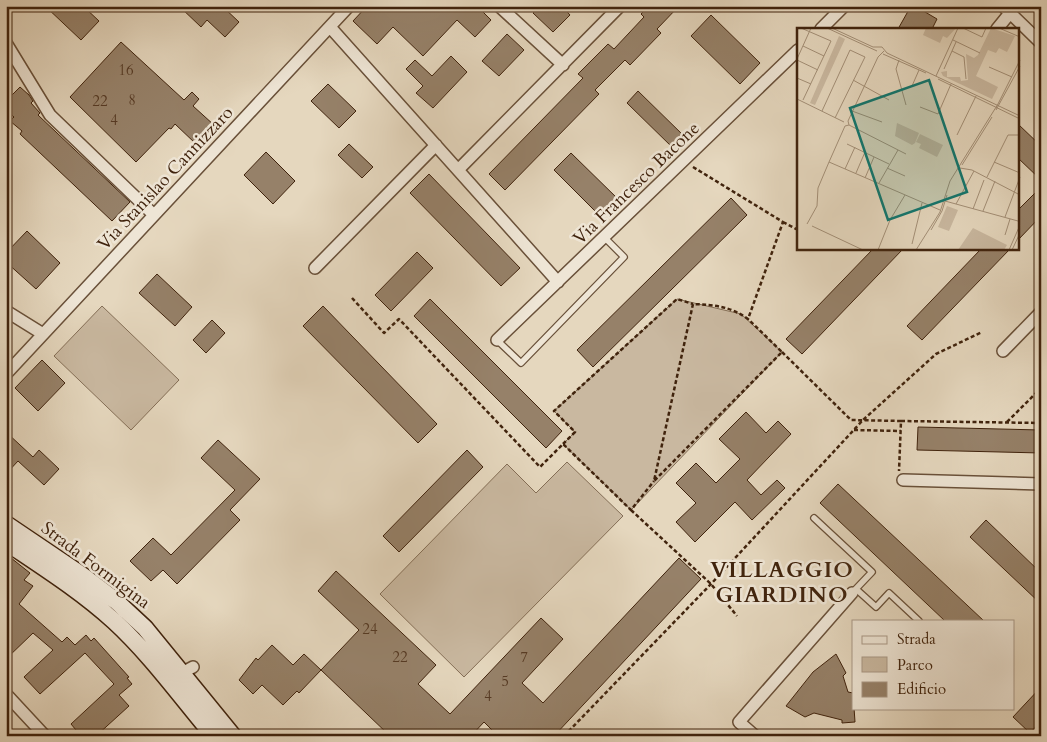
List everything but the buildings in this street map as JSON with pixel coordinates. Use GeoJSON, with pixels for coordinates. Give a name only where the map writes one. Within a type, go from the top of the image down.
{"type":"FeatureCollection","features":[{"type":"Feature","properties":{"kind":"street","name":"Via Stanislao Cannizzaro"},"geometry":{"type":"LineString","coordinates":[[6,374],[349,6]]}},
{"type":"Feature","properties":{"kind":"street"},"geometry":{"type":"LineString","coordinates":[[499,6],[563,65]]}},
{"type":"Feature","properties":{"kind":"street"},"geometry":{"type":"LineString","coordinates":[[458,170],[620,6]]}},
{"type":"Feature","properties":{"kind":"street"},"geometry":{"type":"LineString","coordinates":[[822,28],[844,6]]}},
{"type":"Feature","properties":{"kind":"street"},"geometry":{"type":"LineString","coordinates":[[997,28],[1006,10],[1041,42]]}},
{"type":"Feature","properties":{"kind":"street"},"geometry":{"type":"LineString","coordinates":[[330,27],[558,282]]}},
{"type":"Feature","properties":{"kind":"street"},"geometry":{"type":"LineString","coordinates":[[6,43],[10,62],[50,115],[154,215]]}},
{"type":"Feature","properties":{"kind":"street","name":"Via Francesco Bacone"},"geometry":{"type":"LineString","coordinates":[[498,340],[797,51]]}},
{"type":"Feature","properties":{"kind":"street"},"geometry":{"type":"LineString","coordinates":[[315,268],[436,145]]}},
{"type":"Feature","properties":{"kind":"street"},"geometry":{"type":"LineString","coordinates":[[6,311],[43,334]]}},
{"type":"Feature","properties":{"kind":"street"},"geometry":{"type":"LineString","coordinates":[[1002,351],[1041,312]]}},
{"type":"Feature","properties":{"kind":"street"},"geometry":{"type":"LineString","coordinates":[[903,480],[1041,484]]}},
{"type":"Feature","properties":{"kind":"street","name":"Strada Formigina"},"geometry":{"type":"LineString","coordinates":[[6,524],[116,601],[145,628],[180,674],[232,736]]}},
{"type":"Feature","properties":{"kind":"street","name":"Strada Formigina"},"geometry":{"type":"LineString","coordinates":[[6,542],[93,603],[131,638],[180,674],[214,736]]}},
{"type":"Feature","properties":{"kind":"street"},"geometry":{"type":"LineString","coordinates":[[755,736],[739,722],[854,591]]}},
{"type":"Feature","properties":{"kind":"street"},"geometry":{"type":"LineString","coordinates":[[6,694],[45,736]]}},
{"type":"Feature","properties":{"kind":"lane"},"geometry":{"type":"LineString","coordinates":[[498,340],[521,363],[624,257],[604,237]]}},
{"type":"Feature","properties":{"kind":"lane"},"geometry":{"type":"LineString","coordinates":[[814,518],[872,572],[854,591],[876,607],[889,593],[918,620]]}},
{"type":"Feature","properties":{"kind":"path"},"geometry":{"type":"LineString","coordinates":[[683,162],[797,229]]}},
{"type":"Feature","properties":{"kind":"path"},"geometry":{"type":"LineString","coordinates":[[748,319],[783,222]]}},
{"type":"Feature","properties":{"kind":"path"},"geometry":{"type":"LineString","coordinates":[[352,298],[384,333],[399,319],[540,467],[575,432],[554,411],[676,299],[693,304],[722,306],[737,310],[851,420],[1041,423]]}},
{"type":"Feature","properties":{"kind":"path"},"geometry":{"type":"LineString","coordinates":[[654,481],[693,304]]}},
{"type":"Feature","properties":{"kind":"path"},"geometry":{"type":"LineString","coordinates":[[564,736],[711,584],[863,420],[936,354],[982,332]]}},
{"type":"Feature","properties":{"kind":"path"},"geometry":{"type":"LineString","coordinates":[[631,510],[654,481],[782,352]]}},
{"type":"Feature","properties":{"kind":"path"},"geometry":{"type":"LineString","coordinates":[[1007,422],[1041,388]]}},
{"type":"Feature","properties":{"kind":"path"},"geometry":{"type":"LineString","coordinates":[[902,421],[898,480],[903,480]]}},
{"type":"Feature","properties":{"kind":"path"},"geometry":{"type":"LineString","coordinates":[[854,430],[901,431]]}},
{"type":"Feature","properties":{"kind":"path"},"geometry":{"type":"LineString","coordinates":[[563,444],[711,584],[737,616]]}},
{"type":"Feature","properties":{"kind":"green space"},"geometry":{"type":"Polygon","coordinates":[[[677,299],[741,314],[782,352],[631,510],[563,444],[575,432],[554,411],[677,299]]]}},
{"type":"Feature","properties":{"kind":"green space"},"geometry":{"type":"Polygon","coordinates":[[[102,306],[179,380],[131,430],[54,356],[102,306]]]}},
{"type":"Feature","properties":{"kind":"green space"},"geometry":{"type":"Polygon","coordinates":[[[567,462],[623,516],[464,677],[380,594],[507,464],[536,493],[567,462]]]}},
{"type":"Feature","properties":{"kind":"district","name":"VILLAGGIO GIARDINO"},"geometry":{"type":"Point","coordinates":[782,582]}}]}
